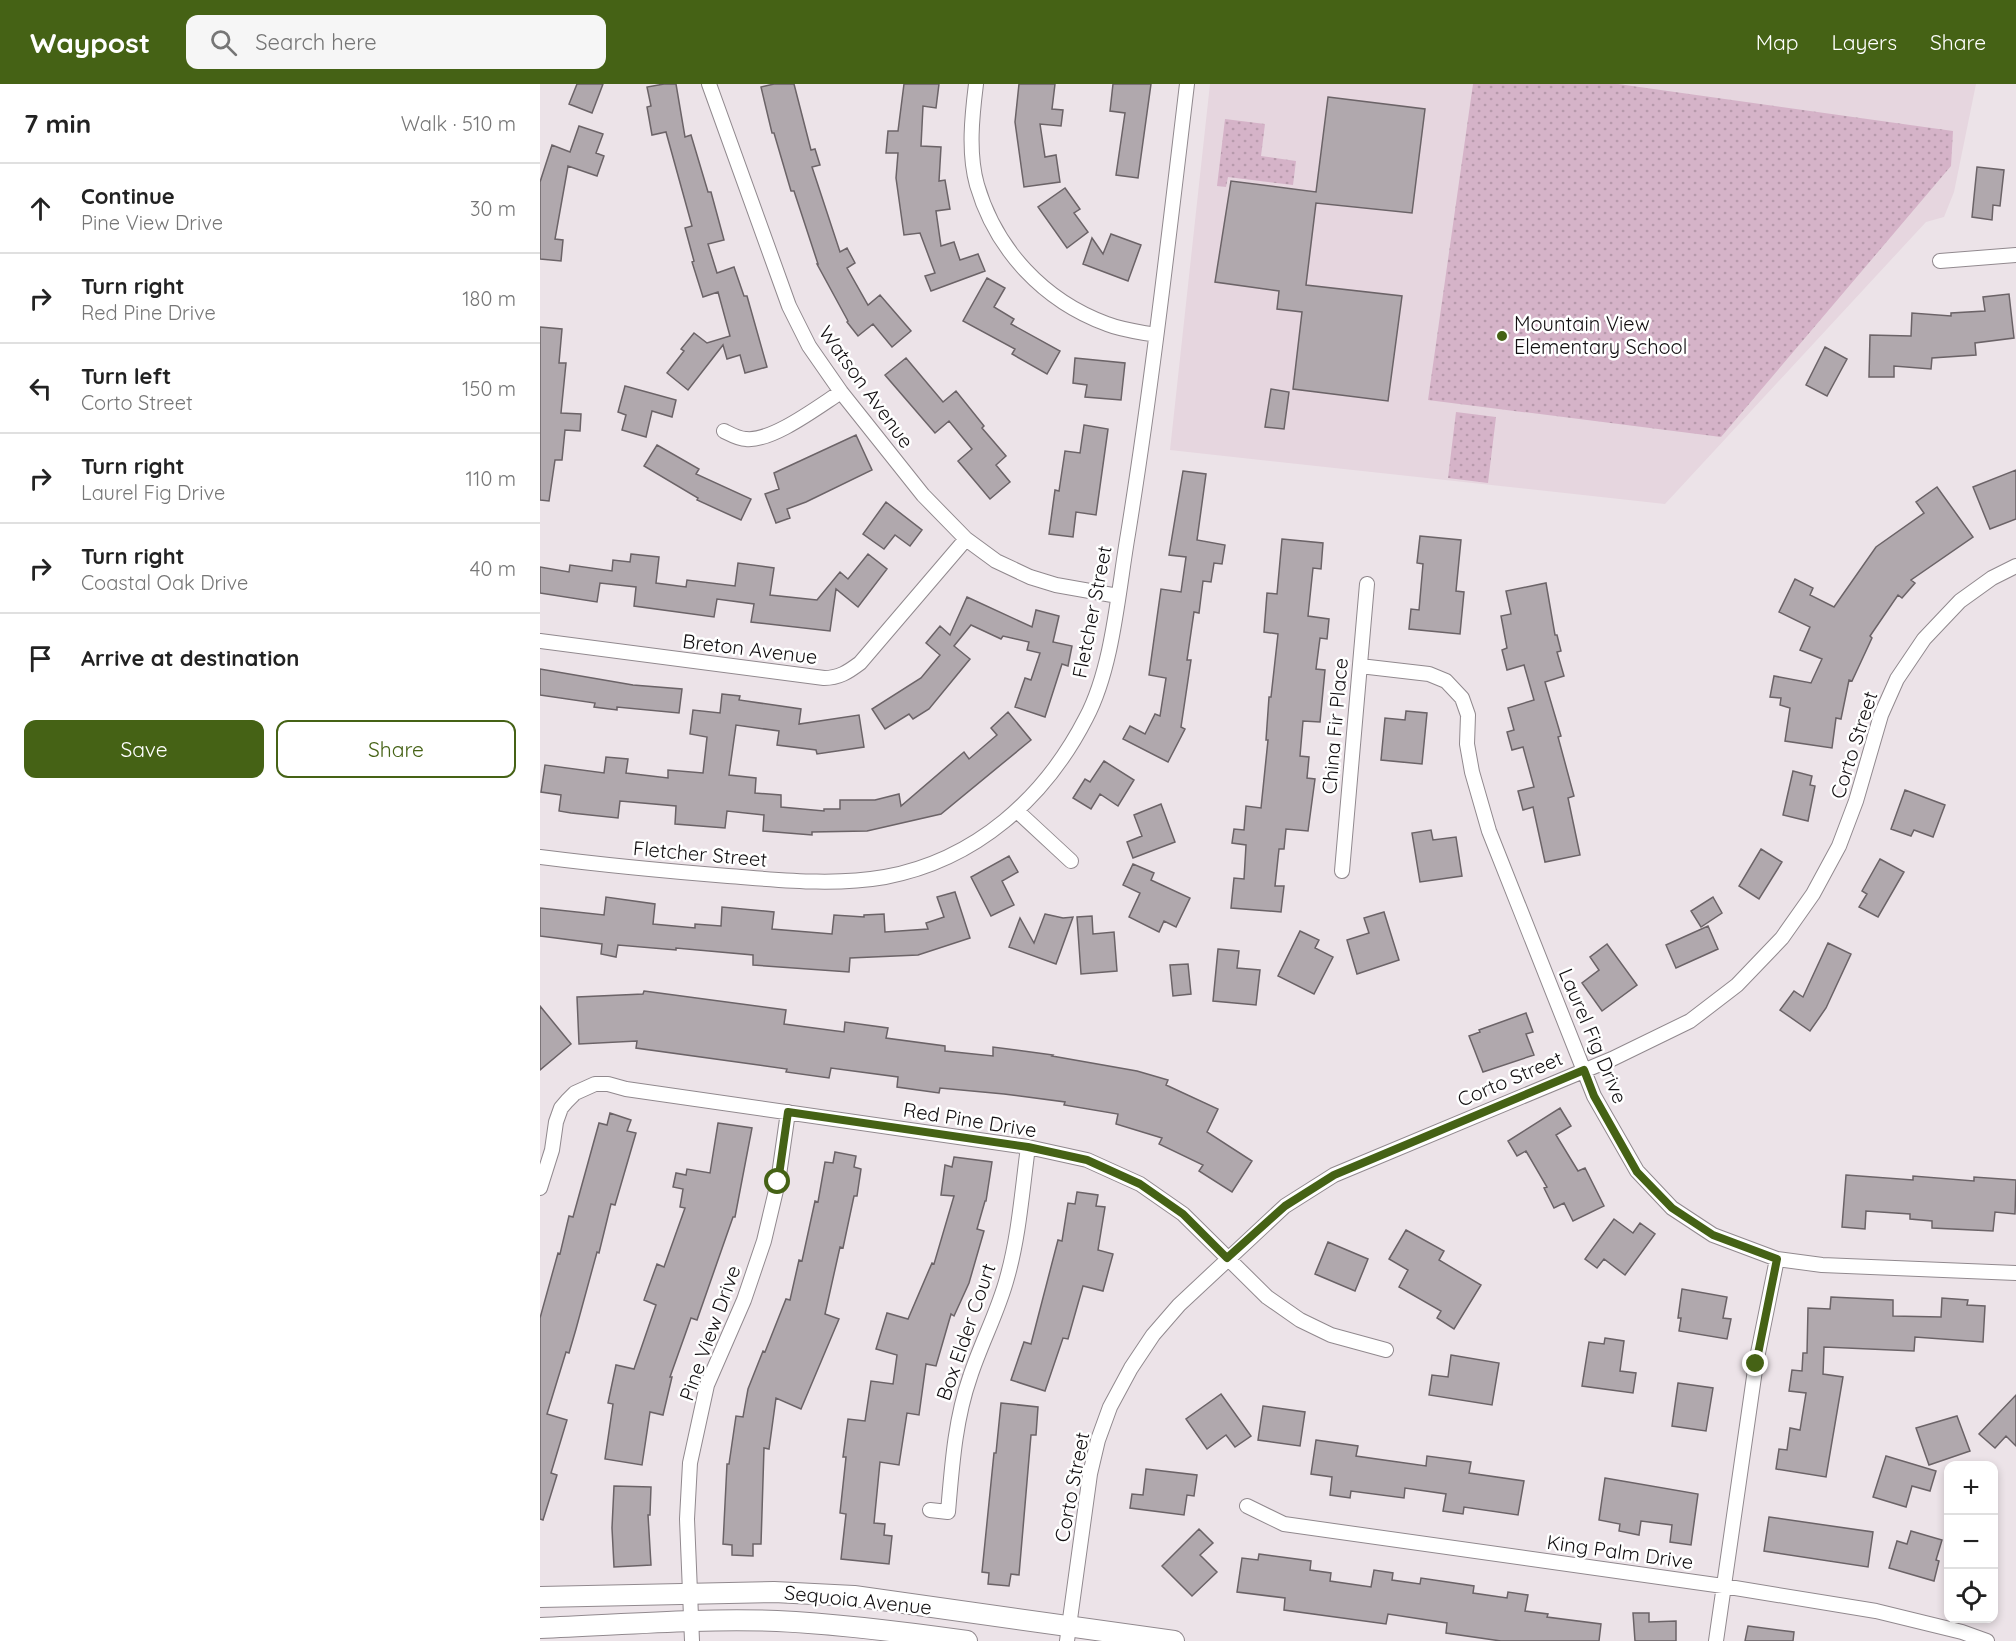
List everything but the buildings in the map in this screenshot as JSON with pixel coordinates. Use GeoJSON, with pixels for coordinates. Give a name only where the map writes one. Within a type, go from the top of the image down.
{"type":"FeatureCollection","features":[{"type":"Feature","properties":{"kind":"main road","name":"Sequoia Avenue"},"geometry":{"type":"LineString","coordinates":[[540,1597],[689,1592],[774,1592],[855,1596],[1069,1633],[1174,1641]]}},
{"type":"Feature","properties":{"kind":"main road","name":"Sequoia Avenue"},"geometry":{"type":"LineString","coordinates":[[540,1628],[691,1621],[774,1621],[835,1624],[967,1641]]}},
{"type":"Feature","properties":{"kind":"street","name":"Watson Avenue"},"geometry":{"type":"LineString","coordinates":[[709,84],[789,306],[809,346],[923,495],[966,539],[996,561],[1030,577],[1056,585],[1118,596]]}},
{"type":"Feature","properties":{"kind":"street"},"geometry":{"type":"LineString","coordinates":[[976,84],[972,141],[977,184],[995,229],[1023,269],[1040,286],[1063,303],[1108,325],[1156,335]]}},
{"type":"Feature","properties":{"kind":"street","name":"Fletcher Street"},"geometry":{"type":"LineString","coordinates":[[540,856],[630,868],[805,882],[846,882],[888,876],[933,862],[962,849],[981,837],[1017,811],[1059,765],[1088,716],[1106,664],[1143,438],[1187,84]]}},
{"type":"Feature","properties":{"kind":"street"},"geometry":{"type":"LineString","coordinates":[[1940,261],[2016,255]]}},
{"type":"Feature","properties":{"kind":"street"},"geometry":{"type":"LineString","coordinates":[[724,431],[746,439],[767,436],[842,392]]}},
{"type":"Feature","properties":{"kind":"street","name":"Breton Avenue"},"geometry":{"type":"LineString","coordinates":[[540,641],[834,678],[846,674],[860,663],[966,539]]}},
{"type":"Feature","properties":{"kind":"street","name":"Corto Street"},"geometry":{"type":"LineString","coordinates":[[1069,1633],[1090,1474],[1098,1440],[1110,1407],[1131,1368],[1153,1335],[1179,1305],[1285,1206],[1334,1175],[1612,1059],[1690,1021],[1737,985],[1782,938],[1814,894],[1839,846],[1856,801],[1881,716],[1897,679],[1924,639],[1960,602],[1992,579],[2016,566]]}},
{"type":"Feature","properties":{"kind":"street","name":"China Fir Place"},"geometry":{"type":"LineString","coordinates":[[1341,871],[1367,584]]}},
{"type":"Feature","properties":{"kind":"street","name":"Laurel Fig Drive"},"geometry":{"type":"LineString","coordinates":[[1360,666],[1429,674],[1446,681],[1462,698],[1468,715],[1467,744],[1472,772],[1489,831],[1594,1096],[1637,1172],[1672,1208],[1713,1235],[1777,1259],[1822,1265],[2016,1273]]}},
{"type":"Feature","properties":{"kind":"street"},"geometry":{"type":"LineString","coordinates":[[1017,811],[1071,861]]}},
{"type":"Feature","properties":{"kind":"street","name":"Red Pine Drive"},"geometry":{"type":"LineString","coordinates":[[540,1188],[552,1150],[556,1122],[561,1108],[585,1088],[596,1084],[1028,1147],[1087,1160],[1140,1184],[1183,1214],[1267,1297],[1300,1320],[1331,1335],[1386,1350]]}},
{"type":"Feature","properties":{"kind":"street","name":"Pine View Drive"},"geometry":{"type":"LineString","coordinates":[[692,1641],[687,1519],[690,1463],[708,1385],[744,1300],[764,1241],[778,1182],[788,1112]]}},
{"type":"Feature","properties":{"kind":"street","name":"Box Elder Court"},"geometry":{"type":"LineString","coordinates":[[930,1510],[948,1512],[959,1415],[970,1377],[995,1317],[1007,1277],[1016,1235],[1028,1147]]}},
{"type":"Feature","properties":{"kind":"street"},"geometry":{"type":"LineString","coordinates":[[1716,1641],[1756,1364],[1777,1259]]}},
{"type":"Feature","properties":{"kind":"street","name":"King Palm Drive"},"geometry":{"type":"LineString","coordinates":[[1247,1506],[1284,1524],[1723,1586],[1964,1625],[1987,1641]]}},
{"type":"Feature","properties":{"kind":"shaded area","name":"Mountain View Elementary School"},"geometry":{"type":"Polygon","coordinates":[[[1210,84],[1976,84],[1954,192],[1944,217],[1926,222],[1665,504],[1170,450],[1210,84]]]}},
{"type":"Feature","properties":{"kind":"shaded area"},"geometry":{"type":"Polygon","coordinates":[[[1473,84],[1618,84],[1953,131],[1951,166],[1721,437],[1428,400],[1473,84]]]}},
{"type":"Feature","properties":{"kind":"shaded area"},"geometry":{"type":"Polygon","coordinates":[[[1225,119],[1265,124],[1261,156],[1296,161],[1293,185],[1228,177],[1226,187],[1217,186],[1225,119]]]}},
{"type":"Feature","properties":{"kind":"shaded area"},"geometry":{"type":"Polygon","coordinates":[[[1456,412],[1496,417],[1488,483],[1448,478],[1456,412]]]}},
{"type":"Feature","properties":{"kind":"place","name":"Mountain View Elementary School"},"geometry":{"type":"Point","coordinates":[1502,336]}},
{"type":"Feature","properties":{"kind":"route"},"geometry":{"type":"LineString","coordinates":[[778,1182],[788,1112],[1028,1147],[1087,1160],[1140,1184],[1183,1214],[1227,1258],[1285,1206],[1334,1175],[1584,1070],[1594,1096],[1637,1172],[1672,1208],[1713,1235],[1777,1259],[1756,1364]]}}]}
